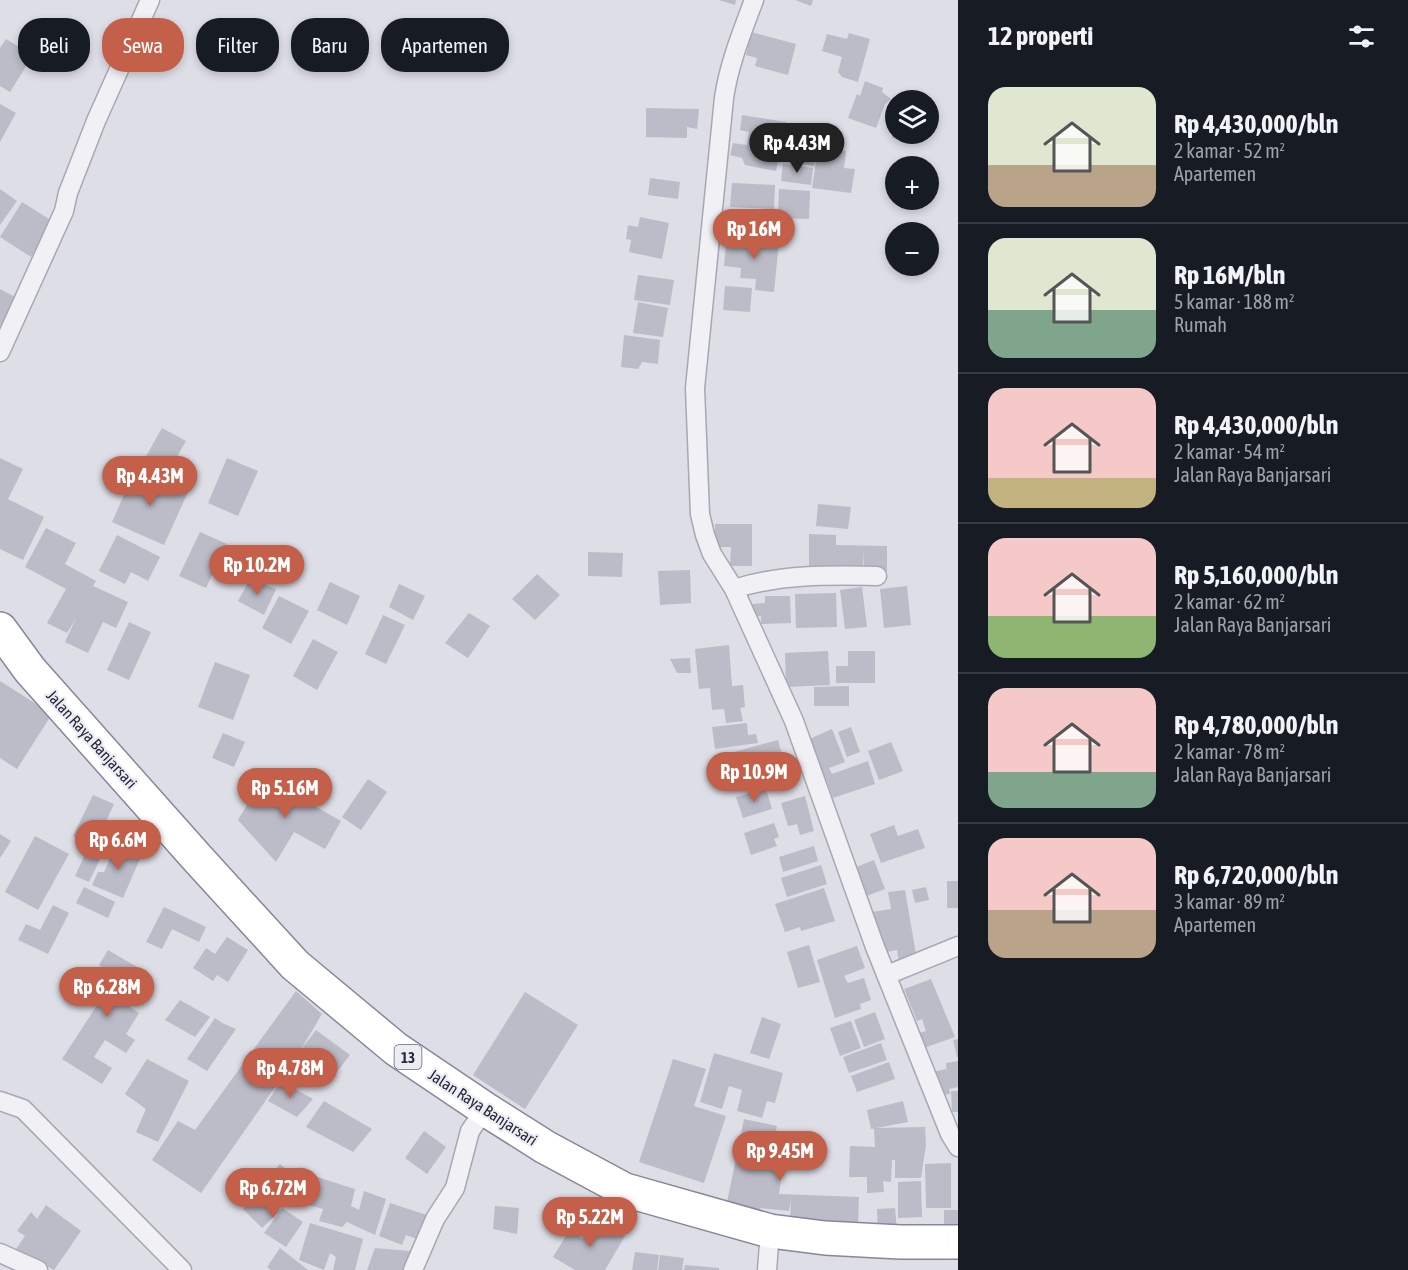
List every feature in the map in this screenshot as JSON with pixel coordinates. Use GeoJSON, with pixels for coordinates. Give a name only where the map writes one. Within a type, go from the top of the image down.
{"type":"FeatureCollection","features":[{"type":"Feature","properties":{"kind":"highway","name":"Jalan Raya Banjarsari"},"geometry":{"type":"LineString","coordinates":[[0,629],[30,670],[295,964],[396,1049],[485,1109],[545,1147],[625,1190],[770,1231],[836,1239],[958,1242]]}},
{"type":"Feature","properties":{"kind":"street"},"geometry":{"type":"LineString","coordinates":[[0,352],[60,220],[96,121],[150,0]]}},
{"type":"Feature","properties":{"kind":"street"},"geometry":{"type":"LineString","coordinates":[[754,0],[727,77],[695,388],[702,524],[712,554],[734,589],[794,721],[887,975],[950,1134],[958,1147]]}},
{"type":"Feature","properties":{"kind":"street"},"geometry":{"type":"LineString","coordinates":[[734,589],[755,582],[801,577],[877,576]]}},
{"type":"Feature","properties":{"kind":"street"},"geometry":{"type":"LineString","coordinates":[[887,975],[958,946]]}},
{"type":"Feature","properties":{"kind":"street"},"geometry":{"type":"LineString","coordinates":[[0,1101],[23,1109],[182,1270]]}},
{"type":"Feature","properties":{"kind":"street"},"geometry":{"type":"LineString","coordinates":[[413,1270],[435,1219],[455,1188],[470,1131],[485,1109]]}},
{"type":"Feature","properties":{"kind":"street"},"geometry":{"type":"LineString","coordinates":[[767,1270],[770,1231]]}},
{"type":"Feature","properties":{"kind":"street"},"geometry":{"type":"LineString","coordinates":[[0,1253],[38,1270]]}},
{"type":"Feature","properties":{"kind":"building"},"geometry":{"type":"Polygon","coordinates":[[[719,0],[736,0],[735,5],[719,0]]]}},
{"type":"Feature","properties":{"kind":"building"},"geometry":{"type":"Polygon","coordinates":[[[795,0],[813,0],[811,6],[795,0]]]}},
{"type":"Feature","properties":{"kind":"building"},"geometry":{"type":"Polygon","coordinates":[[[751,32],[796,44],[788,75],[755,66],[757,58],[746,55],[751,32]]]}},
{"type":"Feature","properties":{"kind":"building"},"geometry":{"type":"Polygon","coordinates":[[[849,33],[870,39],[858,82],[842,77],[838,72],[842,57],[822,51],[827,34],[847,39],[849,33]]]}},
{"type":"Feature","properties":{"kind":"building"},"geometry":{"type":"Polygon","coordinates":[[[6,39],[18,46],[18,72],[22,72],[10,92],[0,86],[0,48],[6,39]]]}},
{"type":"Feature","properties":{"kind":"building"},"geometry":{"type":"Polygon","coordinates":[[[865,81],[883,88],[885,104],[876,128],[848,118],[857,94],[860,96],[865,81]]]}},
{"type":"Feature","properties":{"kind":"building"},"geometry":{"type":"Polygon","coordinates":[[[0,104],[16,113],[0,142],[0,104]]]}},
{"type":"Feature","properties":{"kind":"building"},"geometry":{"type":"Polygon","coordinates":[[[646,108],[699,109],[697,129],[687,127],[687,138],[646,137],[646,108]]]}},
{"type":"Feature","properties":{"kind":"building"},"geometry":{"type":"Polygon","coordinates":[[[742,115],[786,122],[776,171],[745,165],[742,158],[730,155],[733,143],[747,145],[749,132],[740,130],[742,115]]]}},
{"type":"Feature","properties":{"kind":"building"},"geometry":{"type":"Polygon","coordinates":[[[787,139],[817,143],[814,166],[784,161],[787,139]]]}},
{"type":"Feature","properties":{"kind":"building"},"geometry":{"type":"Polygon","coordinates":[[[818,148],[846,151],[844,168],[855,169],[851,193],[812,188],[818,148]]]}},
{"type":"Feature","properties":{"kind":"building"},"geometry":{"type":"Polygon","coordinates":[[[783,164],[813,168],[811,185],[781,181],[783,164]]]}},
{"type":"Feature","properties":{"kind":"building"},"geometry":{"type":"Polygon","coordinates":[[[650,178],[680,182],[678,199],[648,195],[650,178]]]}},
{"type":"Feature","properties":{"kind":"building"},"geometry":{"type":"Polygon","coordinates":[[[732,183],[775,185],[774,209],[730,207],[732,183]]]}},
{"type":"Feature","properties":{"kind":"building"},"geometry":{"type":"Polygon","coordinates":[[[0,189],[17,201],[0,225],[0,189]]]}},
{"type":"Feature","properties":{"kind":"building"},"geometry":{"type":"Polygon","coordinates":[[[779,189],[810,191],[809,219],[778,218],[779,189]]]}},
{"type":"Feature","properties":{"kind":"building"},"geometry":{"type":"Polygon","coordinates":[[[22,202],[54,222],[31,257],[0,237],[22,202]]]}},
{"type":"Feature","properties":{"kind":"building"},"geometry":{"type":"Polygon","coordinates":[[[640,217],[669,223],[662,259],[629,252],[631,240],[626,239],[628,225],[638,227],[640,217]]]}},
{"type":"Feature","properties":{"kind":"building"},"geometry":{"type":"Polygon","coordinates":[[[727,236],[779,242],[774,292],[755,290],[756,279],[740,278],[741,268],[724,266],[727,236]]]}},
{"type":"Feature","properties":{"kind":"building"},"geometry":{"type":"Polygon","coordinates":[[[638,275],[674,280],[670,305],[634,300],[638,275]]]}},
{"type":"Feature","properties":{"kind":"building"},"geometry":{"type":"Polygon","coordinates":[[[725,286],[752,288],[750,312],[723,310],[725,286]]]}},
{"type":"Feature","properties":{"kind":"building"},"geometry":{"type":"Polygon","coordinates":[[[0,289],[17,298],[0,326],[0,289]]]}},
{"type":"Feature","properties":{"kind":"building"},"geometry":{"type":"Polygon","coordinates":[[[638,302],[668,308],[663,337],[633,333],[638,302]]]}},
{"type":"Feature","properties":{"kind":"building"},"geometry":{"type":"Polygon","coordinates":[[[624,335],[660,340],[658,364],[642,362],[638,369],[621,367],[624,335]]]}},
{"type":"Feature","properties":{"kind":"building"},"geometry":{"type":"Polygon","coordinates":[[[162,428],[186,441],[169,471],[145,458],[162,428]]]}},
{"type":"Feature","properties":{"kind":"building"},"geometry":{"type":"Polygon","coordinates":[[[0,458],[23,469],[8,499],[44,517],[23,560],[0,549],[0,458]]]}},
{"type":"Feature","properties":{"kind":"building"},"geometry":{"type":"Polygon","coordinates":[[[227,458],[258,471],[238,516],[208,503],[227,458]]]}},
{"type":"Feature","properties":{"kind":"building"},"geometry":{"type":"Polygon","coordinates":[[[136,468],[188,492],[164,545],[112,522],[136,468]]]}},
{"type":"Feature","properties":{"kind":"building"},"geometry":{"type":"Polygon","coordinates":[[[818,504],[851,507],[848,529],[816,526],[818,504]]]}},
{"type":"Feature","properties":{"kind":"building"},"geometry":{"type":"Polygon","coordinates":[[[715,524],[752,524],[752,566],[730,566],[731,547],[715,547],[715,524]]]}},
{"type":"Feature","properties":{"kind":"building"},"geometry":{"type":"Polygon","coordinates":[[[46,528],[76,543],[65,564],[96,581],[93,586],[128,602],[116,628],[103,622],[88,653],[65,642],[76,618],[67,633],[47,623],[66,589],[25,567],[46,528]]]}},
{"type":"Feature","properties":{"kind":"building"},"geometry":{"type":"Polygon","coordinates":[[[200,532],[227,544],[206,588],[179,576],[200,532]]]}},
{"type":"Feature","properties":{"kind":"building"},"geometry":{"type":"Polygon","coordinates":[[[809,534],[836,535],[836,545],[887,546],[887,571],[864,570],[864,549],[863,570],[809,569],[809,534]]]}},
{"type":"Feature","properties":{"kind":"building"},"geometry":{"type":"Polygon","coordinates":[[[117,535],[160,557],[148,581],[131,572],[125,584],[99,571],[117,535]]]}},
{"type":"Feature","properties":{"kind":"building"},"geometry":{"type":"Polygon","coordinates":[[[588,552],[623,553],[622,577],[588,576],[588,552]]]}},
{"type":"Feature","properties":{"kind":"building"},"geometry":{"type":"Polygon","coordinates":[[[690,570],[691,603],[660,605],[658,571],[690,570]]]}},
{"type":"Feature","properties":{"kind":"building"},"geometry":{"type":"Polygon","coordinates":[[[537,574],[560,595],[535,620],[512,599],[537,574]]]}},
{"type":"Feature","properties":{"kind":"building"},"geometry":{"type":"Polygon","coordinates":[[[250,579],[276,589],[264,615],[238,601],[250,579]]]}},
{"type":"Feature","properties":{"kind":"building"},"geometry":{"type":"Polygon","coordinates":[[[330,582],[360,596],[347,625],[317,610],[330,582]]]}},
{"type":"Feature","properties":{"kind":"building"},"geometry":{"type":"Polygon","coordinates":[[[399,584],[425,596],[413,620],[389,607],[399,584]]]}},
{"type":"Feature","properties":{"kind":"building"},"geometry":{"type":"Polygon","coordinates":[[[907,586],[911,625],[884,628],[880,589],[907,586]]]}},
{"type":"Feature","properties":{"kind":"building"},"geometry":{"type":"Polygon","coordinates":[[[862,587],[867,627],[845,629],[840,590],[862,587]]]}},
{"type":"Feature","properties":{"kind":"building"},"geometry":{"type":"Polygon","coordinates":[[[836,593],[837,627],[796,628],[795,594],[836,593]]]}},
{"type":"Feature","properties":{"kind":"building"},"geometry":{"type":"Polygon","coordinates":[[[279,596],[309,611],[291,644],[262,628],[279,596]]]}},
{"type":"Feature","properties":{"kind":"building"},"geometry":{"type":"Polygon","coordinates":[[[765,596],[790,596],[791,623],[761,624],[761,616],[753,616],[752,604],[765,603],[765,596]]]}},
{"type":"Feature","properties":{"kind":"building"},"geometry":{"type":"Polygon","coordinates":[[[469,613],[490,626],[468,658],[445,643],[469,613]]]}},
{"type":"Feature","properties":{"kind":"building"},"geometry":{"type":"Polygon","coordinates":[[[383,615],[405,625],[386,664],[365,654],[383,615]]]}},
{"type":"Feature","properties":{"kind":"building"},"geometry":{"type":"Polygon","coordinates":[[[129,622],[151,632],[129,680],[107,670],[129,622]]]}},
{"type":"Feature","properties":{"kind":"building"},"geometry":{"type":"Polygon","coordinates":[[[313,639],[338,652],[317,690],[293,676],[313,639]]]}},
{"type":"Feature","properties":{"kind":"building"},"geometry":{"type":"Polygon","coordinates":[[[729,645],[732,686],[743,685],[745,707],[740,708],[743,721],[726,723],[724,709],[712,710],[710,688],[699,689],[695,649],[729,645]]]}},
{"type":"Feature","properties":{"kind":"building"},"geometry":{"type":"Polygon","coordinates":[[[828,651],[830,685],[786,687],[785,653],[828,651]]]}},
{"type":"Feature","properties":{"kind":"building"},"geometry":{"type":"Polygon","coordinates":[[[848,651],[875,651],[875,683],[836,683],[836,666],[848,666],[848,651]]]}},
{"type":"Feature","properties":{"kind":"building"},"geometry":{"type":"Polygon","coordinates":[[[690,658],[691,673],[677,673],[670,659],[690,658]]]}},
{"type":"Feature","properties":{"kind":"building"},"geometry":{"type":"Polygon","coordinates":[[[215,662],[250,675],[233,720],[198,707],[215,662]]]}},
{"type":"Feature","properties":{"kind":"building"},"geometry":{"type":"Polygon","coordinates":[[[0,681],[52,714],[17,769],[0,758],[0,681]]]}},
{"type":"Feature","properties":{"kind":"building"},"geometry":{"type":"Polygon","coordinates":[[[849,686],[849,706],[814,706],[814,687],[849,686]]]}},
{"type":"Feature","properties":{"kind":"building"},"geometry":{"type":"Polygon","coordinates":[[[747,723],[748,735],[756,734],[758,743],[715,749],[712,727],[747,723]]]}},
{"type":"Feature","properties":{"kind":"building"},"geometry":{"type":"Polygon","coordinates":[[[851,727],[860,752],[847,757],[838,732],[851,727]]]}},
{"type":"Feature","properties":{"kind":"building"},"geometry":{"type":"Polygon","coordinates":[[[832,729],[845,762],[829,768],[832,774],[868,761],[875,784],[833,798],[825,776],[816,780],[810,763],[818,759],[809,739],[832,729]]]}},
{"type":"Feature","properties":{"kind":"building"},"geometry":{"type":"Polygon","coordinates":[[[223,733],[245,742],[234,767],[212,758],[223,733]]]}},
{"type":"Feature","properties":{"kind":"building"},"geometry":{"type":"Polygon","coordinates":[[[778,740],[784,762],[733,776],[726,754],[778,740]]]}},
{"type":"Feature","properties":{"kind":"building"},"geometry":{"type":"Polygon","coordinates":[[[891,742],[903,771],[879,780],[868,751],[891,742]]]}},
{"type":"Feature","properties":{"kind":"building"},"geometry":{"type":"Polygon","coordinates":[[[769,774],[780,774],[780,781],[769,781],[769,774]]]}},
{"type":"Feature","properties":{"kind":"building"},"geometry":{"type":"Polygon","coordinates":[[[756,775],[757,787],[744,788],[743,776],[756,775]]]}},
{"type":"Feature","properties":{"kind":"building"},"geometry":{"type":"Polygon","coordinates":[[[264,777],[341,821],[325,849],[294,832],[276,862],[238,820],[264,777]]]}},
{"type":"Feature","properties":{"kind":"building"},"geometry":{"type":"Polygon","coordinates":[[[368,779],[387,792],[361,830],[342,817],[368,779]]]}},
{"type":"Feature","properties":{"kind":"building"},"geometry":{"type":"Polygon","coordinates":[[[766,789],[772,809],[743,818],[736,797],[766,789]]]}},
{"type":"Feature","properties":{"kind":"building"},"geometry":{"type":"Polygon","coordinates":[[[93,795],[114,804],[102,830],[112,834],[89,882],[75,876],[90,844],[73,836],[93,795]]]}},
{"type":"Feature","properties":{"kind":"building"},"geometry":{"type":"Polygon","coordinates":[[[805,796],[814,831],[800,835],[797,824],[788,826],[781,803],[805,796]]]}},
{"type":"Feature","properties":{"kind":"building"},"geometry":{"type":"Polygon","coordinates":[[[774,823],[779,837],[774,839],[777,846],[751,855],[744,833],[774,823]]]}},
{"type":"Feature","properties":{"kind":"building"},"geometry":{"type":"Polygon","coordinates":[[[894,825],[898,836],[918,829],[925,848],[881,863],[870,834],[894,825]]]}},
{"type":"Feature","properties":{"kind":"building"},"geometry":{"type":"Polygon","coordinates":[[[0,834],[11,841],[0,858],[0,834]]]}},
{"type":"Feature","properties":{"kind":"building"},"geometry":{"type":"Polygon","coordinates":[[[35,836],[69,854],[38,910],[5,892],[35,836]]]}},
{"type":"Feature","properties":{"kind":"building"},"geometry":{"type":"Polygon","coordinates":[[[117,843],[142,854],[123,898],[92,885],[98,872],[104,872],[117,843]]]}},
{"type":"Feature","properties":{"kind":"building"},"geometry":{"type":"Polygon","coordinates":[[[814,846],[818,861],[783,872],[779,857],[814,846]]]}},
{"type":"Feature","properties":{"kind":"building"},"geometry":{"type":"Polygon","coordinates":[[[874,860],[885,889],[862,898],[851,869],[874,860]]]}},
{"type":"Feature","properties":{"kind":"building"},"geometry":{"type":"Polygon","coordinates":[[[821,865],[827,884],[787,897],[781,878],[821,865]]]}},
{"type":"Feature","properties":{"kind":"building"},"geometry":{"type":"Polygon","coordinates":[[[947,881],[958,881],[958,908],[947,908],[947,881]]]}},
{"type":"Feature","properties":{"kind":"building"},"geometry":{"type":"Polygon","coordinates":[[[84,887],[115,902],[108,918],[76,903],[84,887]]]}},
{"type":"Feature","properties":{"kind":"building"},"geometry":{"type":"Polygon","coordinates":[[[926,887],[929,900],[915,903],[912,890],[926,887]]]}},
{"type":"Feature","properties":{"kind":"building"},"geometry":{"type":"Polygon","coordinates":[[[824,888],[835,921],[801,931],[800,927],[785,932],[775,904],[824,888]]]}},
{"type":"Feature","properties":{"kind":"building"},"geometry":{"type":"Polygon","coordinates":[[[905,890],[917,960],[899,963],[897,950],[881,953],[868,915],[872,912],[891,909],[888,892],[905,890]]]}},
{"type":"Feature","properties":{"kind":"building"},"geometry":{"type":"Polygon","coordinates":[[[53,905],[69,913],[48,954],[18,940],[26,924],[40,930],[53,905]]]}},
{"type":"Feature","properties":{"kind":"building"},"geometry":{"type":"Polygon","coordinates":[[[164,907],[206,927],[199,942],[172,929],[162,949],[146,942],[164,907]]]}},
{"type":"Feature","properties":{"kind":"building"},"geometry":{"type":"Polygon","coordinates":[[[227,937],[248,950],[228,982],[217,975],[213,981],[193,968],[206,948],[215,954],[227,937]]]}},
{"type":"Feature","properties":{"kind":"building"},"geometry":{"type":"Polygon","coordinates":[[[809,945],[820,982],[798,988],[787,952],[809,945]]]}},
{"type":"Feature","properties":{"kind":"building"},"geometry":{"type":"Polygon","coordinates":[[[857,946],[865,968],[844,976],[848,983],[864,978],[871,1000],[860,1004],[861,1009],[835,1018],[817,960],[857,946]]]}},
{"type":"Feature","properties":{"kind":"building"},"geometry":{"type":"Polygon","coordinates":[[[108,950],[142,970],[133,985],[139,989],[130,1007],[139,1013],[126,1034],[135,1040],[126,1053],[105,1040],[94,1057],[112,1068],[102,1084],[62,1059],[105,993],[92,986],[103,968],[99,965],[108,950]]]}},
{"type":"Feature","properties":{"kind":"building"},"geometry":{"type":"Polygon","coordinates":[[[931,979],[955,1037],[921,1049],[916,1034],[926,1031],[922,1019],[917,1021],[904,989],[931,979]]]}},
{"type":"Feature","properties":{"kind":"building"},"geometry":{"type":"Polygon","coordinates":[[[296,991],[322,1014],[300,1051],[316,1030],[350,1055],[332,1078],[299,1053],[201,1193],[152,1160],[178,1121],[195,1130],[296,991]]]}},
{"type":"Feature","properties":{"kind":"building"},"geometry":{"type":"Polygon","coordinates":[[[525,992],[578,1025],[525,1109],[473,1075],[525,992]]]}},
{"type":"Feature","properties":{"kind":"building"},"geometry":{"type":"Polygon","coordinates":[[[180,1000],[210,1017],[195,1037],[165,1020],[180,1000]]]}},
{"type":"Feature","properties":{"kind":"building"},"geometry":{"type":"Polygon","coordinates":[[[875,1012],[885,1039],[864,1047],[854,1020],[875,1012]]]}},
{"type":"Feature","properties":{"kind":"building"},"geometry":{"type":"Polygon","coordinates":[[[762,1017],[781,1024],[769,1059],[750,1053],[762,1017]]]}},
{"type":"Feature","properties":{"kind":"building"},"geometry":{"type":"Polygon","coordinates":[[[215,1018],[236,1029],[207,1071],[187,1059],[215,1018]]]}},
{"type":"Feature","properties":{"kind":"building"},"geometry":{"type":"Polygon","coordinates":[[[851,1021],[861,1048],[840,1056],[830,1028],[851,1021]]]}},
{"type":"Feature","properties":{"kind":"building"},"geometry":{"type":"Polygon","coordinates":[[[958,1039],[958,1057],[957,1057],[953,1040],[958,1039]]]}},
{"type":"Feature","properties":{"kind":"building"},"geometry":{"type":"Polygon","coordinates":[[[881,1043],[887,1060],[849,1073],[843,1057],[881,1043]]]}},
{"type":"Feature","properties":{"kind":"building"},"geometry":{"type":"Polygon","coordinates":[[[714,1053],[783,1073],[775,1103],[767,1101],[762,1118],[737,1111],[742,1090],[729,1086],[722,1109],[700,1102],[714,1053]]]}},
{"type":"Feature","properties":{"kind":"building"},"geometry":{"type":"Polygon","coordinates":[[[147,1059],[189,1081],[158,1142],[136,1132],[146,1109],[125,1094],[147,1059]]]}},
{"type":"Feature","properties":{"kind":"building"},"geometry":{"type":"Polygon","coordinates":[[[673,1059],[706,1069],[694,1106],[726,1116],[704,1183],[639,1162],[673,1059]]]}},
{"type":"Feature","properties":{"kind":"building"},"geometry":{"type":"Polygon","coordinates":[[[958,1061],[958,1087],[949,1089],[950,1094],[936,1096],[932,1072],[946,1069],[947,1076],[946,1063],[958,1061]]]}},
{"type":"Feature","properties":{"kind":"building"},"geometry":{"type":"Polygon","coordinates":[[[889,1062],[895,1079],[857,1092],[851,1076],[889,1062]]]}},
{"type":"Feature","properties":{"kind":"building"},"geometry":{"type":"Polygon","coordinates":[[[281,1081],[313,1099],[297,1117],[268,1101],[281,1081]]]}},
{"type":"Feature","properties":{"kind":"building"},"geometry":{"type":"Polygon","coordinates":[[[951,1091],[958,1091],[958,1112],[952,1112],[951,1091]]]}},
{"type":"Feature","properties":{"kind":"building"},"geometry":{"type":"Polygon","coordinates":[[[324,1101],[372,1129],[353,1152],[306,1127],[324,1101]]]}},
{"type":"Feature","properties":{"kind":"building"},"geometry":{"type":"Polygon","coordinates":[[[903,1101],[908,1122],[871,1129],[867,1110],[903,1101]]]}},
{"type":"Feature","properties":{"kind":"building"},"geometry":{"type":"Polygon","coordinates":[[[744,1119],[777,1126],[773,1145],[797,1147],[794,1166],[783,1166],[779,1194],[859,1197],[858,1226],[790,1223],[791,1199],[789,1211],[760,1208],[759,1213],[726,1207],[744,1119]]]}},
{"type":"Feature","properties":{"kind":"building"},"geometry":{"type":"Polygon","coordinates":[[[925,1127],[926,1145],[921,1178],[895,1178],[895,1160],[892,1160],[891,1182],[883,1181],[884,1192],[867,1193],[867,1177],[849,1177],[850,1146],[875,1147],[874,1128],[925,1127]]]}},
{"type":"Feature","properties":{"kind":"building"},"geometry":{"type":"Polygon","coordinates":[[[424,1131],[446,1147],[427,1174],[405,1158],[424,1131]]]}},
{"type":"Feature","properties":{"kind":"building"},"geometry":{"type":"Polygon","coordinates":[[[951,1163],[951,1208],[926,1208],[925,1164],[951,1163]]]}},
{"type":"Feature","properties":{"kind":"building"},"geometry":{"type":"Polygon","coordinates":[[[280,1164],[295,1176],[301,1167],[315,1179],[291,1202],[266,1180],[280,1164]]]}},
{"type":"Feature","properties":{"kind":"building"},"geometry":{"type":"Polygon","coordinates":[[[317,1177],[355,1189],[351,1206],[359,1210],[364,1191],[386,1199],[375,1235],[347,1222],[342,1227],[319,1221],[323,1209],[308,1205],[317,1177]]]}},
{"type":"Feature","properties":{"kind":"building"},"geometry":{"type":"Polygon","coordinates":[[[921,1181],[922,1217],[898,1218],[898,1182],[921,1181]]]}},
{"type":"Feature","properties":{"kind":"building"},"geometry":{"type":"Polygon","coordinates":[[[260,1190],[280,1211],[262,1228],[243,1209],[260,1190]]]}},
{"type":"Feature","properties":{"kind":"building"},"geometry":{"type":"Polygon","coordinates":[[[390,1203],[433,1217],[425,1242],[406,1235],[402,1245],[379,1236],[390,1203]]]}},
{"type":"Feature","properties":{"kind":"building"},"geometry":{"type":"Polygon","coordinates":[[[46,1205],[81,1231],[54,1270],[16,1249],[25,1236],[17,1231],[31,1212],[37,1219],[46,1205]]]}},
{"type":"Feature","properties":{"kind":"building"},"geometry":{"type":"Polygon","coordinates":[[[495,1206],[519,1208],[517,1234],[493,1229],[495,1206]]]}},
{"type":"Feature","properties":{"kind":"building"},"geometry":{"type":"Polygon","coordinates":[[[282,1208],[303,1222],[286,1247],[264,1233],[282,1208]]]}},
{"type":"Feature","properties":{"kind":"building"},"geometry":{"type":"Polygon","coordinates":[[[895,1208],[897,1232],[878,1233],[877,1209],[895,1208]]]}},
{"type":"Feature","properties":{"kind":"building"},"geometry":{"type":"Polygon","coordinates":[[[944,1210],[958,1210],[958,1229],[944,1229],[944,1210]]]}},
{"type":"Feature","properties":{"kind":"building"},"geometry":{"type":"Polygon","coordinates":[[[596,1219],[625,1236],[605,1270],[575,1270],[553,1257],[569,1231],[583,1239],[596,1219]]]}},
{"type":"Feature","properties":{"kind":"building"},"geometry":{"type":"Polygon","coordinates":[[[310,1223],[363,1239],[355,1270],[333,1270],[336,1257],[330,1253],[324,1270],[299,1260],[310,1223]]]}},
{"type":"Feature","properties":{"kind":"building"},"geometry":{"type":"Polygon","coordinates":[[[280,1248],[308,1270],[271,1270],[267,1267],[280,1248]]]}},
{"type":"Feature","properties":{"kind":"building"},"geometry":{"type":"Polygon","coordinates":[[[375,1248],[410,1251],[407,1270],[367,1270],[375,1248]]]}},
{"type":"Feature","properties":{"kind":"building"},"geometry":{"type":"Polygon","coordinates":[[[635,1252],[659,1255],[657,1270],[632,1270],[635,1252]]]}},
{"type":"Feature","properties":{"kind":"building"},"geometry":{"type":"Polygon","coordinates":[[[660,1255],[684,1258],[682,1270],[658,1270],[660,1255]]]}},
{"type":"Feature","properties":{"kind":"building"},"geometry":{"type":"Polygon","coordinates":[[[685,1265],[719,1268],[719,1270],[684,1270],[685,1265]]]}}]}
